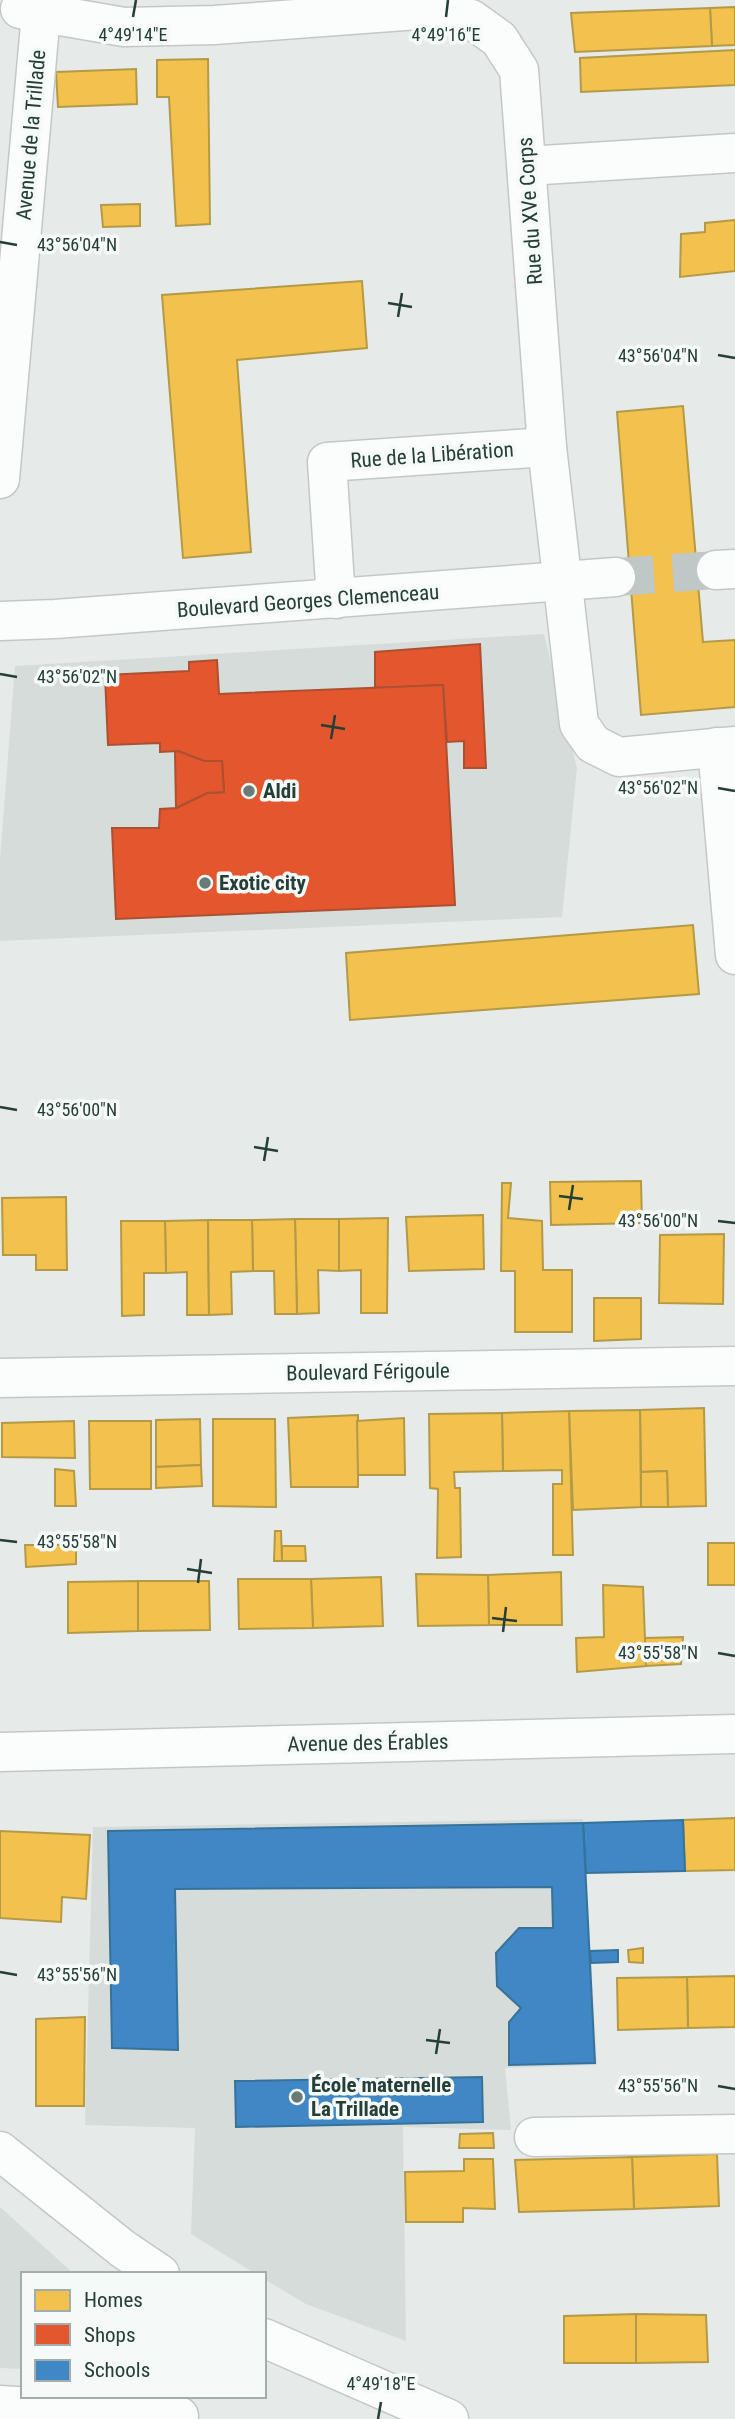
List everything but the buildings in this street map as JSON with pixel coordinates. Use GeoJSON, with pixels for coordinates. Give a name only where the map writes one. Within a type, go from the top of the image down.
{"type":"FeatureCollection","features":[{"type":"Feature","properties":{"kind":"street","name":"Avenue de la Trillade"},"geometry":{"type":"LineString","coordinates":[[0,479],[15,153],[35,7]]}},
{"type":"Feature","properties":{"kind":"street","name":"Rue du XVe Corps"},"geometry":{"type":"LineString","coordinates":[[35,7],[124,27],[215,25],[431,9],[471,19],[499,39],[519,70],[547,447],[579,724],[593,744],[619,757],[726,747]]}},
{"type":"Feature","properties":{"kind":"street"},"geometry":{"type":"LineString","coordinates":[[527,166],[735,153]]}},
{"type":"Feature","properties":{"kind":"street","name":"Rue de la Libération"},"geometry":{"type":"LineString","coordinates":[[336,599],[327,462],[547,447]]}},
{"type":"Feature","properties":{"kind":"street","name":"Boulevard Georges Clemenceau"},"geometry":{"type":"LineString","coordinates":[[0,621],[616,577]]}},
{"type":"Feature","properties":{"kind":"street"},"geometry":{"type":"LineString","coordinates":[[726,747],[735,955]]}},
{"type":"Feature","properties":{"kind":"street","name":"Boulevard Férigoule"},"geometry":{"type":"LineString","coordinates":[[0,1378],[735,1366]]}},
{"type":"Feature","properties":{"kind":"street","name":"Avenue des Érables"},"geometry":{"type":"LineString","coordinates":[[0,1752],[735,1734]]}},
{"type":"Feature","properties":{"kind":"street"},"geometry":{"type":"LineString","coordinates":[[534,2137],[735,2134]]}},
{"type":"Feature","properties":{"kind":"street"},"geometry":{"type":"LineString","coordinates":[[0,2151],[123,2249],[157,2272]]}},
{"type":"Feature","properties":{"kind":"street"},"geometry":{"type":"LineString","coordinates":[[266,2339],[449,2419]]}},
{"type":"Feature","properties":{"kind":"street"},"geometry":{"type":"LineString","coordinates":[[0,2405],[179,2411]]}},
{"type":"Feature","properties":{"kind":"shaded area"},"geometry":{"type":"Polygon","coordinates":[[[544,634],[577,768],[562,917],[0,941],[0,860],[15,666],[544,634]]]}},
{"type":"Feature","properties":{"kind":"shaded area","name":"École maternelle La Trillade"},"geometry":{"type":"Polygon","coordinates":[[[583,1819],[597,2065],[505,2068],[511,2130],[403,2127],[406,2341],[306,2304],[266,2280],[266,2272],[253,2272],[191,2234],[195,2128],[85,2125],[93,1827],[583,1819]]]}},
{"type":"Feature","properties":{"kind":"shaded area"},"geometry":{"type":"Polygon","coordinates":[[[0,2207],[72,2272],[21,2272],[21,2369],[0,2368],[0,2207]]]}},
{"type":"Feature","properties":{"kind":"tunnel"},"geometry":{"type":"LineString","coordinates":[[616,577],[716,570]]}},
{"type":"Feature","properties":{"kind":"place","name":"Aldi"},"geometry":{"type":"Point","coordinates":[249,791]}},
{"type":"Feature","properties":{"kind":"place","name":"Exotic city"},"geometry":{"type":"Point","coordinates":[205,883]}},
{"type":"Feature","properties":{"kind":"place","name":"École maternelle La Trillade"},"geometry":{"type":"Point","coordinates":[297,2097]}}]}
